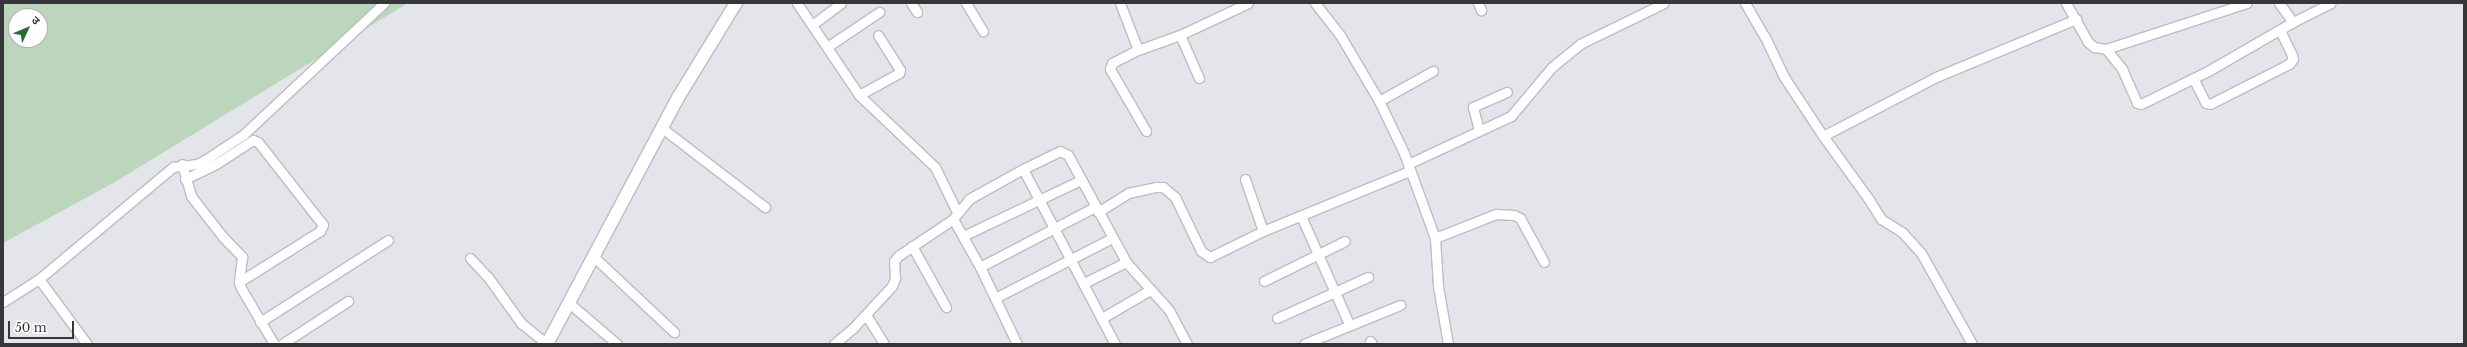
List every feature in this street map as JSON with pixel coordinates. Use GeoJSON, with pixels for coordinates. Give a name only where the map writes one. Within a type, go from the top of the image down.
{"type":"FeatureCollection","features":[{"type":"Feature","properties":{"kind":"street"},"geometry":{"type":"LineString","coordinates":[[3,302],[38,279],[168,170],[182,164],[190,165],[205,160],[244,134],[384,3]]}},
{"type":"Feature","properties":{"kind":"street"},"geometry":{"type":"LineString","coordinates":[[470,258],[488,276],[521,323],[547,344],[682,90],[736,3]]}},
{"type":"Feature","properties":{"kind":"street"},"geometry":{"type":"LineString","coordinates":[[797,3],[859,95],[935,167],[963,236],[980,267],[1017,344]]}},
{"type":"Feature","properties":{"kind":"street"},"geometry":{"type":"LineString","coordinates":[[812,24],[840,3]]}},
{"type":"Feature","properties":{"kind":"street"},"geometry":{"type":"LineString","coordinates":[[911,3],[917,12]]}},
{"type":"Feature","properties":{"kind":"street"},"geometry":{"type":"LineString","coordinates":[[966,3],[984,31]]}},
{"type":"Feature","properties":{"kind":"street"},"geometry":{"type":"LineString","coordinates":[[1120,3],[1138,50]]}},
{"type":"Feature","properties":{"kind":"street"},"geometry":{"type":"LineString","coordinates":[[1146,131],[1110,69],[1114,61],[1138,50],[1180,35],[1248,3]]}},
{"type":"Feature","properties":{"kind":"street"},"geometry":{"type":"LineString","coordinates":[[1315,3],[1340,35],[1379,101],[1409,167],[1435,238],[1438,286],[1448,344]]}},
{"type":"Feature","properties":{"kind":"street"},"geometry":{"type":"LineString","coordinates":[[980,267],[1128,193],[1156,187],[1169,190],[1175,197],[1201,251],[1210,257],[1409,167],[1517,110],[1552,68],[1580,44],[1664,3]]}},
{"type":"Feature","properties":{"kind":"street"},"geometry":{"type":"LineString","coordinates":[[1745,3],[1765,37],[1784,77],[1823,136],[1868,198],[1881,219],[1902,232],[1921,253],[1972,344]]}},
{"type":"Feature","properties":{"kind":"street"},"geometry":{"type":"LineString","coordinates":[[2066,3],[2092,45],[2106,49],[2247,3]]}},
{"type":"Feature","properties":{"kind":"street"},"geometry":{"type":"LineString","coordinates":[[2279,3],[2294,22]]}},
{"type":"Feature","properties":{"kind":"street"},"geometry":{"type":"LineString","coordinates":[[2106,49],[2122,69],[2140,104],[2193,78],[2331,3]]}},
{"type":"Feature","properties":{"kind":"street"},"geometry":{"type":"LineString","coordinates":[[826,47],[878,12]]}},
{"type":"Feature","properties":{"kind":"street"},"geometry":{"type":"LineString","coordinates":[[1823,136],[1936,77],[2076,19]]}},
{"type":"Feature","properties":{"kind":"street"},"geometry":{"type":"LineString","coordinates":[[2193,78],[2206,103],[2210,104],[2289,64],[2293,58],[2280,30]]}},
{"type":"Feature","properties":{"kind":"street"},"geometry":{"type":"LineString","coordinates":[[859,95],[899,74],[900,70],[878,35]]}},
{"type":"Feature","properties":{"kind":"street"},"geometry":{"type":"LineString","coordinates":[[1180,35],[1199,78]]}},
{"type":"Feature","properties":{"kind":"street"},"geometry":{"type":"LineString","coordinates":[[1379,101],[1433,71]]}},
{"type":"Feature","properties":{"kind":"street"},"geometry":{"type":"LineString","coordinates":[[1479,130],[1473,107],[1507,92]]}},
{"type":"Feature","properties":{"kind":"street"},"geometry":{"type":"LineString","coordinates":[[662,128],[765,207]]}},
{"type":"Feature","properties":{"kind":"street"},"geometry":{"type":"LineString","coordinates":[[186,179],[216,164],[253,140],[258,142],[323,225],[320,231],[239,282]]}},
{"type":"Feature","properties":{"kind":"street"},"geometry":{"type":"LineString","coordinates":[[834,344],[866,315],[894,282],[893,267],[898,256],[955,215],[969,199],[1023,169],[1063,150],[1068,155],[1096,210],[1126,262],[1169,310],[1187,344]]}},
{"type":"Feature","properties":{"kind":"street"},"geometry":{"type":"LineString","coordinates":[[182,164],[191,196],[223,237],[242,257],[239,282],[260,322],[274,344]]}},
{"type":"Feature","properties":{"kind":"street"},"geometry":{"type":"LineString","coordinates":[[1023,169],[1116,344]]}},
{"type":"Feature","properties":{"kind":"street"},"geometry":{"type":"LineString","coordinates":[[963,236],[1081,180]]}},
{"type":"Feature","properties":{"kind":"street"},"geometry":{"type":"LineString","coordinates":[[1244,180],[1263,232]]}},
{"type":"Feature","properties":{"kind":"street"},"geometry":{"type":"LineString","coordinates":[[1435,238],[1496,214],[1514,215],[1520,218],[1544,262]]}},
{"type":"Feature","properties":{"kind":"street"},"geometry":{"type":"LineString","coordinates":[[1301,216],[1349,324]]}},
{"type":"Feature","properties":{"kind":"street"},"geometry":{"type":"LineString","coordinates":[[995,298],[1072,260],[1112,238]]}},
{"type":"Feature","properties":{"kind":"street"},"geometry":{"type":"LineString","coordinates":[[260,322],[388,240]]}},
{"type":"Feature","properties":{"kind":"street"},"geometry":{"type":"LineString","coordinates":[[1264,281],[1345,241]]}},
{"type":"Feature","properties":{"kind":"street"},"geometry":{"type":"LineString","coordinates":[[912,246],[946,307]]}},
{"type":"Feature","properties":{"kind":"street"},"geometry":{"type":"LineString","coordinates":[[594,257],[674,332]]}},
{"type":"Feature","properties":{"kind":"street"},"geometry":{"type":"LineString","coordinates":[[1084,283],[1126,262]]}},
{"type":"Feature","properties":{"kind":"street"},"geometry":{"type":"LineString","coordinates":[[1277,318],[1368,277]]}},
{"type":"Feature","properties":{"kind":"street"},"geometry":{"type":"LineString","coordinates":[[38,279],[87,344]]}},
{"type":"Feature","properties":{"kind":"street"},"geometry":{"type":"LineString","coordinates":[[1102,318],[1150,290]]}},
{"type":"Feature","properties":{"kind":"street"},"geometry":{"type":"LineString","coordinates":[[282,344],[348,301]]}},
{"type":"Feature","properties":{"kind":"street"},"geometry":{"type":"LineString","coordinates":[[569,303],[617,344]]}},
{"type":"Feature","properties":{"kind":"street"},"geometry":{"type":"LineString","coordinates":[[1304,344],[1400,304]]}},
{"type":"Feature","properties":{"kind":"street"},"geometry":{"type":"LineString","coordinates":[[866,315],[884,344]]}},
{"type":"Feature","properties":{"kind":"green space"},"geometry":{"type":"Polygon","coordinates":[[[3,3],[408,3],[115,182],[3,243],[3,3]]]}}]}
